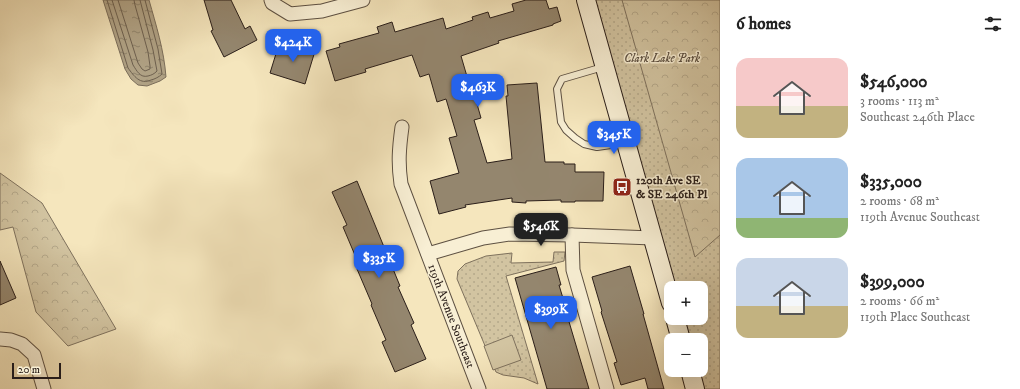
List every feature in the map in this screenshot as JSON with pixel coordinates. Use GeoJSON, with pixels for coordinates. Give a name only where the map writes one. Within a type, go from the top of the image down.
{"type":"FeatureCollection","features":[{"type":"Feature","properties":{"kind":"street"},"geometry":{"type":"LineString","coordinates":[[270,0],[272,3],[290,14],[322,12],[363,0]]}},
{"type":"Feature","properties":{"kind":"street"},"geometry":{"type":"LineString","coordinates":[[586,0],[665,281]]}},
{"type":"Feature","properties":{"kind":"street","name":"119th Avenue Southeast"},"geometry":{"type":"LineString","coordinates":[[402,127],[399,148],[401,184],[479,389]]}},
{"type":"Feature","properties":{"kind":"street"},"geometry":{"type":"LineString","coordinates":[[428,254],[483,238],[510,234],[653,238]]}},
{"type":"Feature","properties":{"kind":"street"},"geometry":{"type":"LineString","coordinates":[[572,235],[573,270],[607,389]]}},
{"type":"Feature","properties":{"kind":"street"},"geometry":{"type":"LineString","coordinates":[[0,340],[11,340],[22,344],[34,355],[44,389]]}},
{"type":"Feature","properties":{"kind":"street"},"geometry":{"type":"LineString","coordinates":[[692,377],[695,389]]}},
{"type":"Feature","properties":{"kind":"lane"},"geometry":{"type":"LineString","coordinates":[[605,66],[562,79],[557,89],[561,122],[566,130],[584,144],[596,147],[626,142]]}},
{"type":"Feature","properties":{"kind":"green space","name":"Clark Lake Park"},"geometry":{"type":"Polygon","coordinates":[[[586,0],[720,0],[720,389],[695,389],[692,377],[708,377],[708,333],[679,333],[677,325],[708,325],[708,281],[669,281],[586,0]]]}},
{"type":"Feature","properties":{"kind":"green space"},"geometry":{"type":"Polygon","coordinates":[[[622,0],[720,0],[720,235],[695,257],[622,0]]]}},
{"type":"Feature","properties":{"kind":"green space"},"geometry":{"type":"Polygon","coordinates":[[[0,173],[42,203],[116,329],[68,346],[36,312],[13,227],[0,230],[0,173]]]}},
{"type":"Feature","properties":{"kind":"green space"},"geometry":{"type":"Polygon","coordinates":[[[554,252],[565,252],[564,261],[506,276],[538,384],[524,378],[503,375],[496,372],[457,279],[458,271],[465,264],[486,256],[512,253],[511,263],[553,262],[554,252]]]}},
{"type":"Feature","properties":{"kind":"green space"},"geometry":{"type":"Polygon","coordinates":[[[512,335],[521,360],[493,370],[484,346],[512,335]]]}},
{"type":"Feature","properties":{"kind":"water"},"geometry":{"type":"Polygon","coordinates":[[[103,0],[149,0],[162,47],[166,77],[147,86],[138,85],[131,79],[125,69],[103,0]]]}},
{"type":"Feature","properties":{"kind":"building"},"geometry":{"type":"Polygon","coordinates":[[[204,0],[231,0],[245,29],[250,26],[257,40],[224,57],[211,31],[213,30],[204,0]]]}},
{"type":"Feature","properties":{"kind":"building"},"geometry":{"type":"Polygon","coordinates":[[[526,0],[546,0],[549,9],[557,7],[561,21],[553,25],[498,41],[499,43],[461,56],[481,118],[474,120],[487,163],[512,159],[506,96],[508,96],[507,85],[537,83],[545,162],[564,162],[564,164],[575,164],[575,172],[604,172],[603,201],[561,202],[561,200],[526,201],[526,203],[512,202],[512,198],[465,205],[466,207],[439,214],[430,181],[459,173],[449,138],[457,136],[446,99],[437,102],[429,74],[420,77],[412,55],[365,69],[366,72],[335,81],[326,51],[340,47],[339,44],[379,33],[377,27],[392,22],[395,32],[443,18],[446,29],[473,20],[472,17],[488,12],[490,18],[514,11],[512,4],[526,0]]]}},
{"type":"Feature","properties":{"kind":"building"},"geometry":{"type":"Polygon","coordinates":[[[279,44],[298,50],[299,46],[315,51],[305,84],[270,73],[279,44]]]}},
{"type":"Feature","properties":{"kind":"building"},"geometry":{"type":"Polygon","coordinates":[[[357,181],[400,286],[398,287],[414,323],[411,325],[426,359],[395,372],[382,342],[386,340],[357,269],[360,267],[343,227],[347,225],[332,192],[357,181]]]}},
{"type":"Feature","properties":{"kind":"building"},"geometry":{"type":"Polygon","coordinates":[[[0,261],[16,298],[0,305],[0,261]]]}},
{"type":"Feature","properties":{"kind":"building"},"geometry":{"type":"Polygon","coordinates":[[[630,266],[664,389],[648,389],[645,378],[621,385],[614,363],[617,362],[601,312],[602,311],[592,277],[630,266]]]}},
{"type":"Feature","properties":{"kind":"building"},"geometry":{"type":"Polygon","coordinates":[[[556,267],[567,315],[589,389],[547,389],[515,278],[556,267]]]}},
{"type":"Feature","properties":{"kind":"place","name":"120th Ave SE & SE 246th Pl"},"geometry":{"type":"Point","coordinates":[622,187]}}]}
